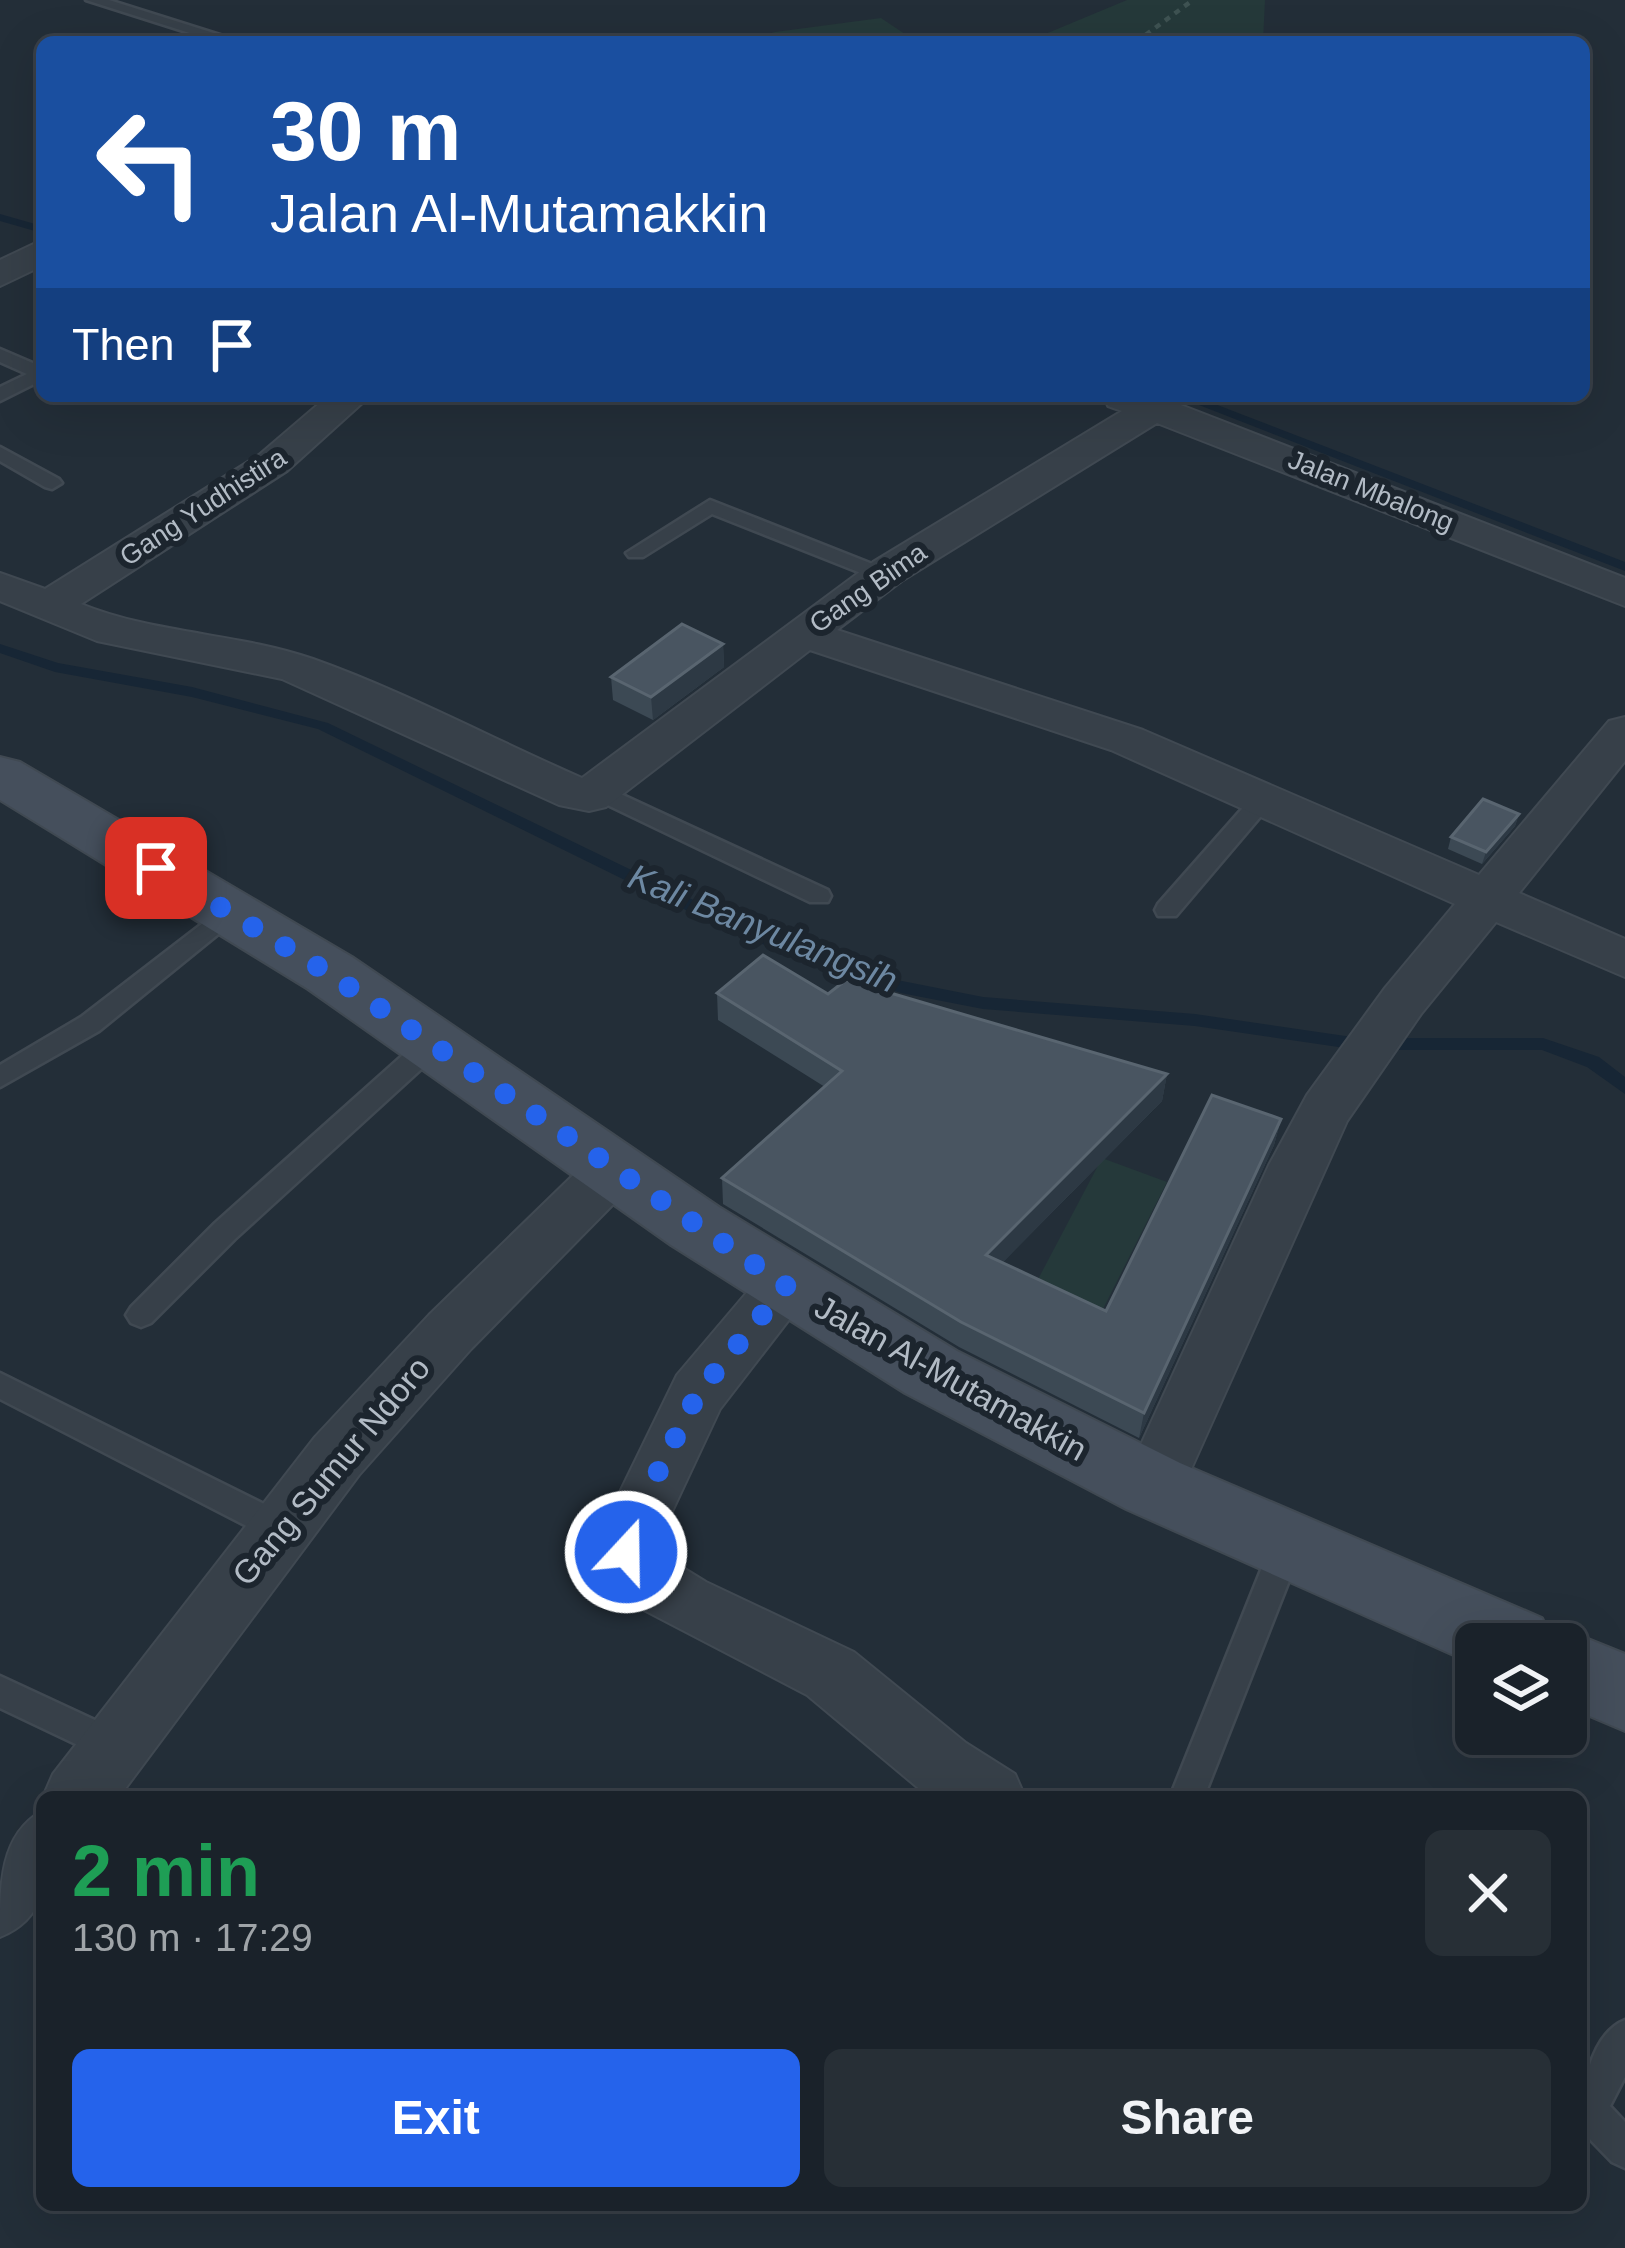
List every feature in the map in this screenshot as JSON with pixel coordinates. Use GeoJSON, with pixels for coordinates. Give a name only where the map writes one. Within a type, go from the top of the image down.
{"type":"FeatureCollection","features":[{"type":"Feature","properties":{"kind":"street"},"geometry":{"type":"LineString","coordinates":[[0,233],[36,246]]}},
{"type":"Feature","properties":{"kind":"street"},"geometry":{"type":"LineString","coordinates":[[0,274],[36,252]]}},
{"type":"Feature","properties":{"kind":"street","name":"Gang Yudhistira"},"geometry":{"type":"LineString","coordinates":[[46,607],[273,463],[344,402]]}},
{"type":"Feature","properties":{"kind":"street","name":"Gang Bima"},"geometry":{"type":"LineString","coordinates":[[598,792],[883,575],[1134,402]]}},
{"type":"Feature","properties":{"kind":"street","name":"Jalan Mbalong"},"geometry":{"type":"LineString","coordinates":[[1134,402],[1625,593]]}},
{"type":"Feature","properties":{"kind":"street"},"geometry":{"type":"LineString","coordinates":[[0,586],[112,632],[298,668],[576,794],[598,792]]}},
{"type":"Feature","properties":{"kind":"street"},"geometry":{"type":"LineString","coordinates":[[804,634],[1112,735],[1625,959]]}},
{"type":"Feature","properties":{"kind":"street"},"geometry":{"type":"LineString","coordinates":[[1153,1486],[1296,1165],[1326,1109],[1403,1001],[1625,731]]}},
{"type":"Feature","properties":{"kind":"street","name":"Jalan Al-Mutamakkin"},"geometry":{"type":"LineString","coordinates":[[10,793],[229,912],[786,1286],[931,1372],[1153,1486],[1466,1623]]}},
{"type":"Feature","properties":{"kind":"street","name":"Gang Sumur Ndoro"},"geometry":{"type":"LineString","coordinates":[[82,1791],[279,1527],[450,1332],[614,1169]]}},
{"type":"Feature","properties":{"kind":"street"},"geometry":{"type":"LineString","coordinates":[[786,1286],[698,1393],[657,1474],[624,1558],[633,1572],[653,1584],[808,1659],[848,1685],[944,1770],[981,1791]]}},
{"type":"Feature","properties":{"kind":"street"},"geometry":{"type":"LineString","coordinates":[[1587,1676],[1625,1693]]}},
{"type":"Feature","properties":{"kind":"street"},"geometry":{"type":"LineString","coordinates":[[0,1902],[36,1853]]}},
{"type":"Feature","properties":{"kind":"lane"},"geometry":{"type":"LineString","coordinates":[[93,0],[214,36]]}},
{"type":"Feature","properties":{"kind":"lane"},"geometry":{"type":"LineString","coordinates":[[0,355],[36,370]]}},
{"type":"Feature","properties":{"kind":"lane"},"geometry":{"type":"LineString","coordinates":[[0,395],[36,376]]}},
{"type":"Feature","properties":{"kind":"lane"},"geometry":{"type":"LineString","coordinates":[[0,453],[52,483]]}},
{"type":"Feature","properties":{"kind":"lane"},"geometry":{"type":"LineString","coordinates":[[636,553],[710,506],[883,575]]}},
{"type":"Feature","properties":{"kind":"lane"},"geometry":{"type":"LineString","coordinates":[[598,792],[819,896]]}},
{"type":"Feature","properties":{"kind":"lane"},"geometry":{"type":"LineString","coordinates":[[1167,910],[1264,798]]}},
{"type":"Feature","properties":{"kind":"lane"},"geometry":{"type":"LineString","coordinates":[[0,1077],[81,1030],[229,912]]}},
{"type":"Feature","properties":{"kind":"lane"},"geometry":{"type":"LineString","coordinates":[[141,1315],[432,1044]]}},
{"type":"Feature","properties":{"kind":"lane"},"geometry":{"type":"LineString","coordinates":[[0,1384],[279,1527]]}},
{"type":"Feature","properties":{"kind":"lane"},"geometry":{"type":"LineString","coordinates":[[1188,1791],[1286,1544]]}},
{"type":"Feature","properties":{"kind":"lane"},"geometry":{"type":"LineString","coordinates":[[0,1691],[115,1747]]}},
{"type":"Feature","properties":{"kind":"lane"},"geometry":{"type":"LineString","coordinates":[[1587,2104],[1625,2038]]}},
{"type":"Feature","properties":{"kind":"lane"},"geometry":{"type":"LineString","coordinates":[[1587,2109],[1625,2149]]}},
{"type":"Feature","properties":{"kind":"path"},"geometry":{"type":"LineString","coordinates":[[1144,36],[1193,0]]}},
{"type":"Feature","properties":{"kind":"green space"},"geometry":{"type":"Polygon","coordinates":[[[1127,0],[1265,0],[1263,36],[1040,36],[1127,0]]]}},
{"type":"Feature","properties":{"kind":"green space"},"geometry":{"type":"Polygon","coordinates":[[[881,18],[908,36],[761,36],[881,18]]]}},
{"type":"Feature","properties":{"kind":"green space"},"geometry":{"type":"Polygon","coordinates":[[[1102,1158],[1167,1182],[1102,1311],[1035,1285],[1102,1158]]]}},
{"type":"Feature","properties":{"kind":"building"},"geometry":{"type":"Polygon","coordinates":[[[682,624],[723,644],[651,697],[611,677],[682,624]]]}},
{"type":"Feature","properties":{"kind":"building"},"geometry":{"type":"Polygon","coordinates":[[[1483,799],[1519,814],[1486,852],[1451,837],[1483,799]]]}},
{"type":"Feature","properties":{"kind":"building"},"geometry":{"type":"Polygon","coordinates":[[[763,955],[828,994],[846,980],[1167,1074],[986,1255],[1106,1311],[1212,1095],[1281,1119],[1144,1413],[961,1322],[722,1178],[842,1071],[717,993],[763,955]]]}},
{"type":"Feature","properties":{"kind":"waterway"},"geometry":{"type":"LineString","coordinates":[[0,217],[36,228]]}},
{"type":"Feature","properties":{"kind":"waterway"},"geometry":{"type":"LineString","coordinates":[[1198,402],[1625,567]]}},
{"type":"Feature","properties":{"kind":"waterway","name":"Kali Banyulangsih"},"geometry":{"type":"LineString","coordinates":[[0,648],[55,667],[192,692],[323,726],[712,916],[813,959],[901,987],[983,1003],[1195,1020],[1359,1044],[1543,1044],[1593,1062],[1625,1087]]}},
{"type":"Feature","properties":{"kind":"route"},"geometry":{"type":"LineString","coordinates":[[156,868],[330,974],[786,1286],[698,1393],[657,1474],[626,1552]]}}]}
